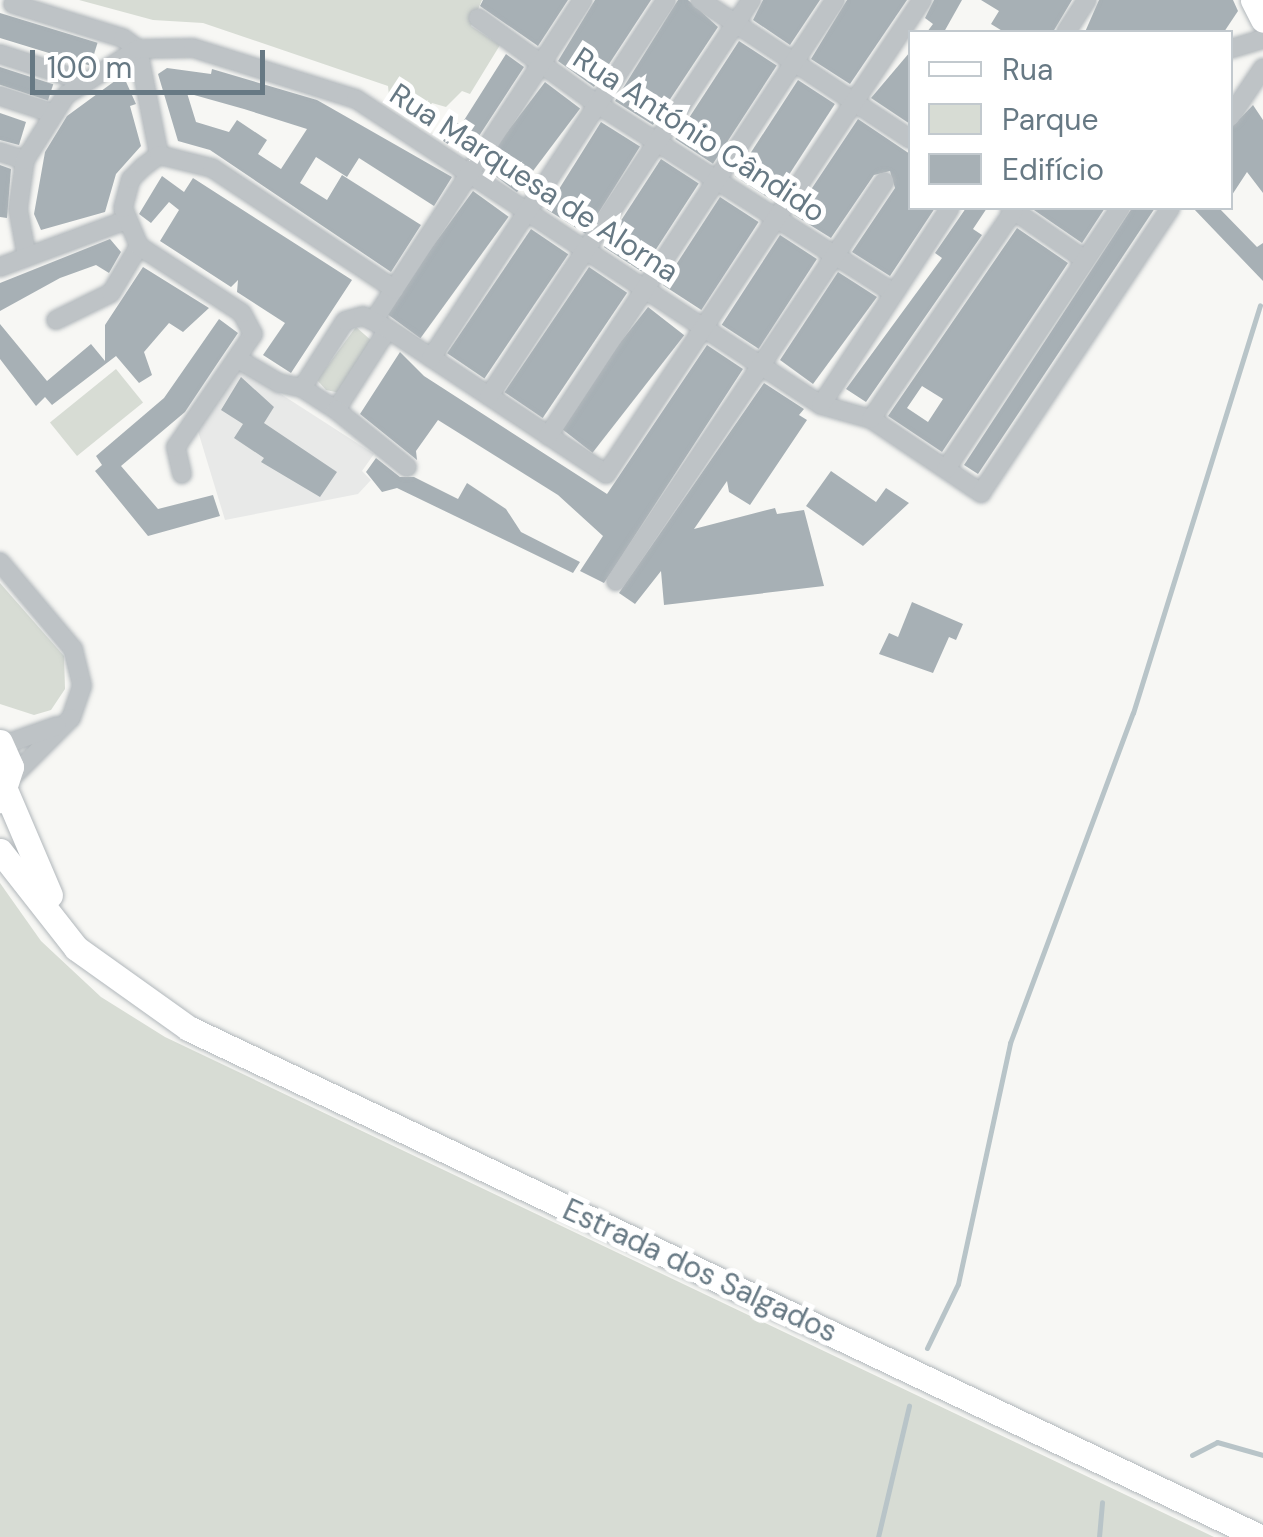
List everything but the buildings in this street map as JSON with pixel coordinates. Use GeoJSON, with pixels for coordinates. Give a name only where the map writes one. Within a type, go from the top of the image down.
{"type":"FeatureCollection","features":[{"type":"Feature","properties":{"kind":"main road"},"geometry":{"type":"LineString","coordinates":[[1254,0],[1263,20]]}},
{"type":"Feature","properties":{"kind":"main road","name":"Estrada dos Salgados"},"geometry":{"type":"LineString","coordinates":[[2,744],[5,790],[44,886],[144,999]]}},
{"type":"Feature","properties":{"kind":"main road","name":"Estrada dos Salgados"},"geometry":{"type":"LineString","coordinates":[[0,851],[76,948],[188,1028],[1260,1537]]}},
{"type":"Feature","properties":{"kind":"street"},"geometry":{"type":"LineString","coordinates":[[336,410],[394,289],[583,0]]}},
{"type":"Feature","properties":{"kind":"street"},"geometry":{"type":"LineString","coordinates":[[430,358],[666,0]]}},
{"type":"Feature","properties":{"kind":"street"},"geometry":{"type":"LineString","coordinates":[[700,0],[908,138]]}},
{"type":"Feature","properties":{"kind":"street"},"geometry":{"type":"LineString","coordinates":[[490,396],[751,0]]}},
{"type":"Feature","properties":{"kind":"street"},"geometry":{"type":"LineString","coordinates":[[548,436],[836,0]]}},
{"type":"Feature","properties":{"kind":"street"},"geometry":{"type":"LineString","coordinates":[[302,388],[345,321],[375,322],[606,474],[922,0]]}},
{"type":"Feature","properties":{"kind":"street"},"geometry":{"type":"LineString","coordinates":[[1067,30],[1088,0]]}},
{"type":"Feature","properties":{"kind":"street"},"geometry":{"type":"LineString","coordinates":[[13,4],[124,38],[138,50],[160,155]]}},
{"type":"Feature","properties":{"kind":"street","name":"Rua António Cândido"},"geometry":{"type":"LineString","coordinates":[[478,18],[598,104],[894,294]]}},
{"type":"Feature","properties":{"kind":"street"},"geometry":{"type":"LineString","coordinates":[[1233,48],[1263,39]]}},
{"type":"Feature","properties":{"kind":"street","name":"Rua Marquesa de Alorna"},"geometry":{"type":"LineString","coordinates":[[138,50],[193,48],[316,82],[356,99],[820,405],[871,419],[981,493],[1169,210]]}},
{"type":"Feature","properties":{"kind":"street"},"geometry":{"type":"LineString","coordinates":[[26,252],[9,207],[26,160],[52,112],[83,81],[138,50]]}},
{"type":"Feature","properties":{"kind":"street"},"geometry":{"type":"LineString","coordinates":[[0,54],[83,81]]}},
{"type":"Feature","properties":{"kind":"street"},"geometry":{"type":"LineString","coordinates":[[1233,112],[1263,68]]}},
{"type":"Feature","properties":{"kind":"street"},"geometry":{"type":"LineString","coordinates":[[0,96],[52,112]]}},
{"type":"Feature","properties":{"kind":"street"},"geometry":{"type":"LineString","coordinates":[[0,152],[26,160]]}},
{"type":"Feature","properties":{"kind":"street"},"geometry":{"type":"LineString","coordinates":[[160,155],[131,179],[124,221],[138,246],[248,320],[252,334],[176,448],[182,474]]}},
{"type":"Feature","properties":{"kind":"street"},"geometry":{"type":"LineString","coordinates":[[160,155],[212,168],[394,289]]}},
{"type":"Feature","properties":{"kind":"street"},"geometry":{"type":"LineString","coordinates":[[616,581],[884,182]]}},
{"type":"Feature","properties":{"kind":"street"},"geometry":{"type":"LineString","coordinates":[[820,405],[949,210]]}},
{"type":"Feature","properties":{"kind":"street"},"geometry":{"type":"LineString","coordinates":[[871,419],[1011,210]]}},
{"type":"Feature","properties":{"kind":"street"},"geometry":{"type":"LineString","coordinates":[[1013,210],[1085,260]]}},
{"type":"Feature","properties":{"kind":"street"},"geometry":{"type":"LineString","coordinates":[[946,469],[1119,210]]}},
{"type":"Feature","properties":{"kind":"street"},"geometry":{"type":"LineString","coordinates":[[0,267],[26,252],[124,221]]}},
{"type":"Feature","properties":{"kind":"street"},"geometry":{"type":"LineString","coordinates":[[56,320],[111,293],[138,246]]}},
{"type":"Feature","properties":{"kind":"street"},"geometry":{"type":"LineString","coordinates":[[238,359],[279,383],[302,388],[407,467]]}},
{"type":"Feature","properties":{"kind":"street"},"geometry":{"type":"LineString","coordinates":[[0,562],[73,649],[82,686],[71,718],[5,790]]}},
{"type":"Feature","properties":{"kind":"street"},"geometry":{"type":"LineString","coordinates":[[2,744],[71,718]]}},
{"type":"Feature","properties":{"kind":"shaded area"},"geometry":{"type":"Polygon","coordinates":[[[239,367],[374,454],[362,471],[371,480],[358,494],[225,520],[197,428],[239,367]]]}},
{"type":"Feature","properties":{"kind":"green space"},"geometry":{"type":"Polygon","coordinates":[[[79,0],[482,0],[471,26],[500,45],[470,94],[462,91],[446,107],[432,103],[419,126],[390,106],[388,86],[203,23],[153,20],[79,0]]]}},
{"type":"Feature","properties":{"kind":"green space"},"geometry":{"type":"Polygon","coordinates":[[[356,327],[373,342],[340,393],[326,390],[317,380],[356,327]]]}},
{"type":"Feature","properties":{"kind":"green space"},"geometry":{"type":"Polygon","coordinates":[[[116,369],[143,402],[77,456],[50,422],[116,369]]]}},
{"type":"Feature","properties":{"kind":"green space"},"geometry":{"type":"Polygon","coordinates":[[[0,583],[64,656],[65,689],[51,710],[34,715],[0,704],[0,583]]]}},
{"type":"Feature","properties":{"kind":"green space"},"geometry":{"type":"Polygon","coordinates":[[[0,883],[41,941],[101,997],[165,1037],[1214,1537],[0,1537],[0,883]]]}},
{"type":"Feature","properties":{"kind":"waterway"},"geometry":{"type":"LineString","coordinates":[[927,1348],[958,1284],[1010,1043],[1133,713],[1260,305]]}},
{"type":"Feature","properties":{"kind":"waterway"},"geometry":{"type":"LineString","coordinates":[[878,1537],[909,1406]]}},
{"type":"Feature","properties":{"kind":"waterway"},"geometry":{"type":"LineString","coordinates":[[1192,1455],[1217,1442],[1263,1455]]}},
{"type":"Feature","properties":{"kind":"waterway"},"geometry":{"type":"LineString","coordinates":[[1099,1537],[1102,1502]]}}]}
